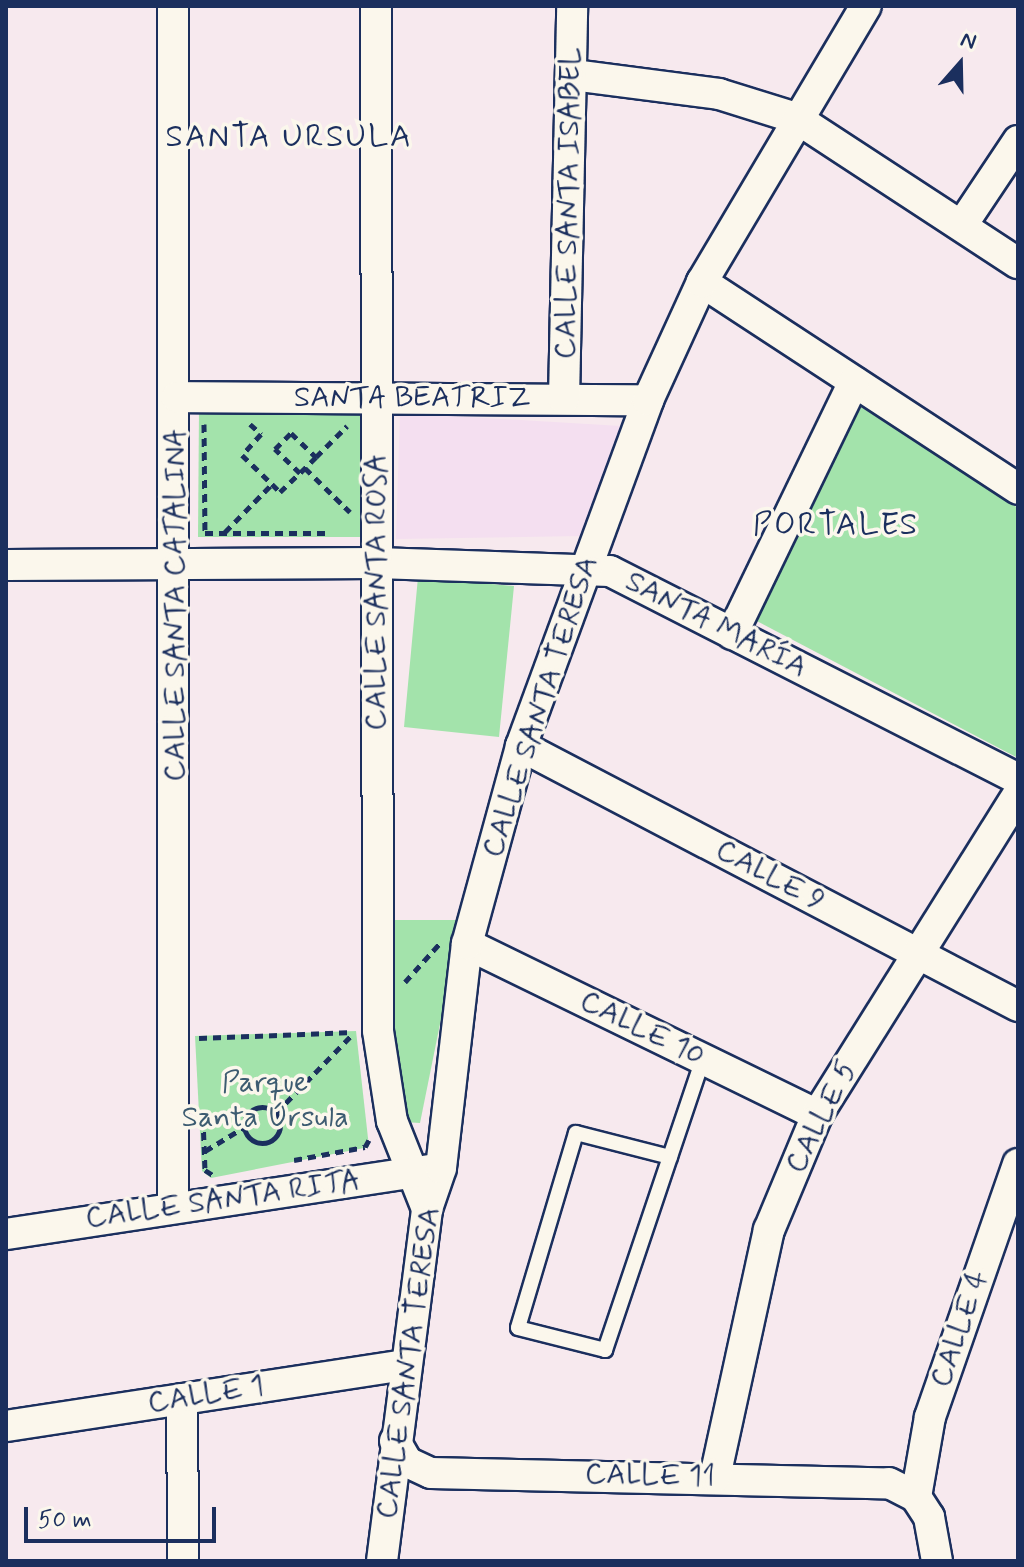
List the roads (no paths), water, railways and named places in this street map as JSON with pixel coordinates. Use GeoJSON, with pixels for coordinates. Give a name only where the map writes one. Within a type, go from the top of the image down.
{"type":"FeatureCollection","features":[{"type":"Feature","properties":{"kind":"street","name":"CALLE SANTA CATALINA"},"geometry":{"type":"LineString","coordinates":[[173,6],[177,397],[173,1204]]}},
{"type":"Feature","properties":{"kind":"street","name":"CALLE SANTA ROSA"},"geometry":{"type":"LineString","coordinates":[[376,6],[377,563],[363,1037],[427,1209]]}},
{"type":"Feature","properties":{"kind":"street","name":"CALLE SANTA ISABEL"},"geometry":{"type":"LineString","coordinates":[[564,399],[573,75],[572,6]]}},
{"type":"Feature","properties":{"kind":"street","name":"CALLE SANTA TERESA"},"geometry":{"type":"LineString","coordinates":[[382,1561],[427,1209],[441,1168],[470,933],[521,746],[648,400],[702,282],[796,118],[866,6]]}},
{"type":"Feature","properties":{"kind":"street"},"geometry":{"type":"LineString","coordinates":[[573,75],[719,94],[796,118],[1018,263]]}},
{"type":"Feature","properties":{"kind":"street"},"geometry":{"type":"LineString","coordinates":[[962,225],[1018,141]]}},
{"type":"Feature","properties":{"kind":"street"},"geometry":{"type":"LineString","coordinates":[[702,282],[1018,489]]}},
{"type":"Feature","properties":{"kind":"street"},"geometry":{"type":"LineString","coordinates":[[732,634],[854,382]]}},
{"type":"Feature","properties":{"kind":"street","name":"SANTA BEATRIZ"},"geometry":{"type":"LineString","coordinates":[[177,397],[648,400]]}},
{"type":"Feature","properties":{"kind":"street","name":"SANTA MARÍA"},"geometry":{"type":"LineString","coordinates":[[6,565],[377,563],[588,566],[610,571],[1018,779]]}},
{"type":"Feature","properties":{"kind":"street","name":"CALLE 9"},"geometry":{"type":"LineString","coordinates":[[521,746],[1018,1006]]}},
{"type":"Feature","properties":{"kind":"street","name":"CALLE 5"},"geometry":{"type":"LineString","coordinates":[[715,1477],[769,1230],[817,1115],[1018,795]]}},
{"type":"Feature","properties":{"kind":"street","name":"CALLE 10"},"geometry":{"type":"LineString","coordinates":[[470,933],[703,1059],[817,1115]]}},
{"type":"Feature","properties":{"kind":"street","name":"CALLE 4"},"geometry":{"type":"LineString","coordinates":[[916,1497],[930,1417],[1018,1164]]}},
{"type":"Feature","properties":{"kind":"street","name":"CALLE SANTA RITA"},"geometry":{"type":"LineString","coordinates":[[6,1234],[173,1204],[441,1168]]}},
{"type":"Feature","properties":{"kind":"street","name":"CALLE 1"},"geometry":{"type":"LineString","coordinates":[[6,1426],[406,1365]]}},
{"type":"Feature","properties":{"kind":"street"},"geometry":{"type":"LineString","coordinates":[[182,1399],[183,1561]]}},
{"type":"Feature","properties":{"kind":"street","name":"CALLE 11"},"geometry":{"type":"LineString","coordinates":[[395,1441],[407,1462],[431,1473],[858,1478],[889,1483],[916,1497]]}},
{"type":"Feature","properties":{"kind":"street"},"geometry":{"type":"LineString","coordinates":[[916,1497],[929,1517],[937,1561]]}},
{"type":"Feature","properties":{"kind":"lane"},"geometry":{"type":"LineString","coordinates":[[670,1157],[576,1133],[518,1328],[605,1350],[670,1157],[703,1059]]}},
{"type":"Feature","properties":{"kind":"district","name":"SANTA URSULA"},"geometry":{"type":"Point","coordinates":[289,137]}},
{"type":"Feature","properties":{"kind":"district","name":"PORTALES"},"geometry":{"type":"Point","coordinates":[836,525]}},
{"type":"Feature","properties":{"kind":"park label","name":"Parque Santa Úrsula"},"geometry":{"type":"Point","coordinates":[265,1100]}}]}
